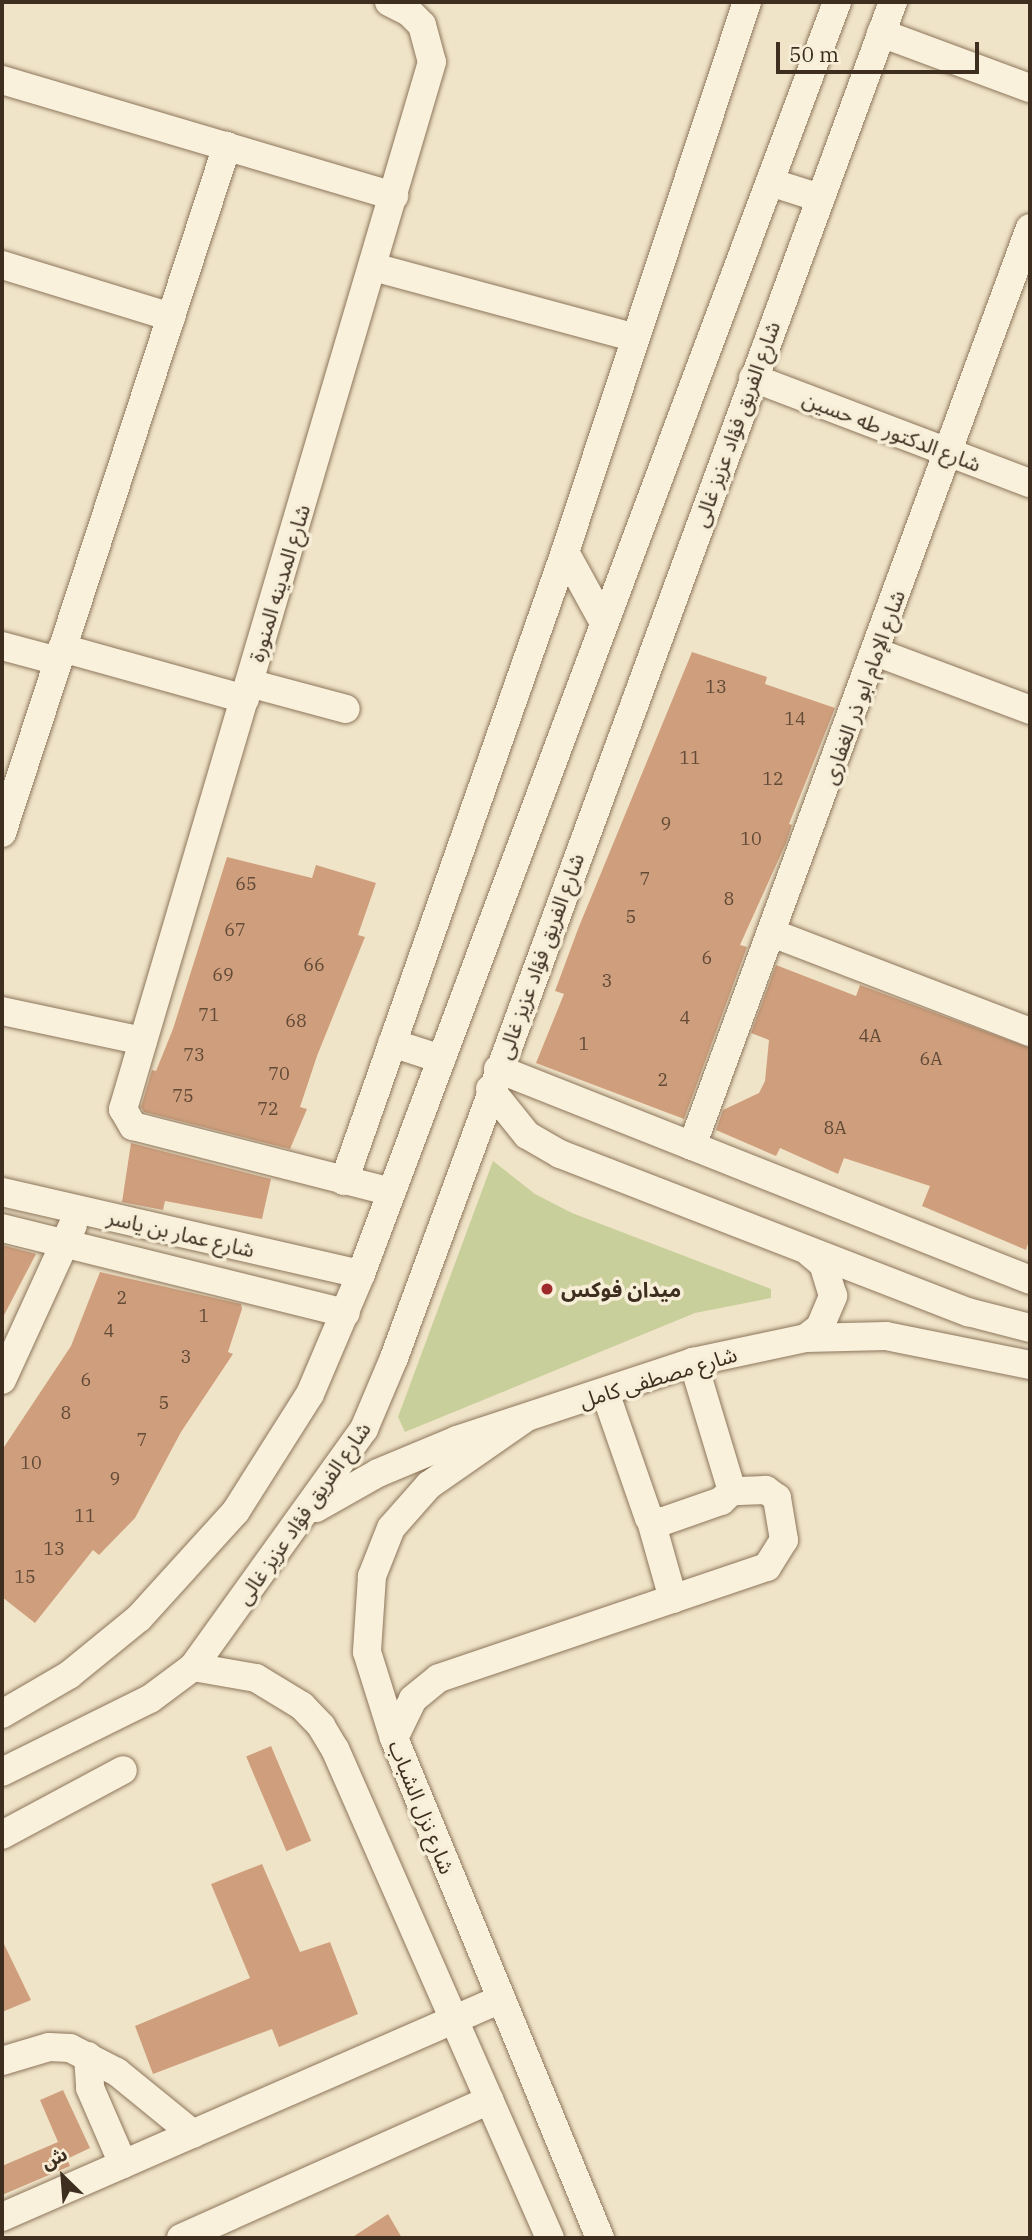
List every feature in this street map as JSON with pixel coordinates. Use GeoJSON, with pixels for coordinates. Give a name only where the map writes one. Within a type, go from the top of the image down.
{"type":"FeatureCollection","features":[{"type":"Feature","properties":{"kind":"street","name":"شارع المدينه المنورة"},"geometry":{"type":"LineString","coordinates":[[344,1181],[133,1126],[125,1116],[125,1103],[432,62],[422,25],[409,12],[388,2]]}},
{"type":"Feature","properties":{"kind":"street"},"geometry":{"type":"LineString","coordinates":[[391,1192],[344,1181],[565,552],[747,2]]}},
{"type":"Feature","properties":{"kind":"street","name":"شارع الفريق فؤاد عزيز غالى"},"geometry":{"type":"LineString","coordinates":[[2,1772],[150,1699],[192,1667],[345,1460],[381,1395],[494,1079],[893,2]]}},
{"type":"Feature","properties":{"kind":"street"},"geometry":{"type":"LineString","coordinates":[[2,1714],[105,1649],[205,1549],[288,1434],[346,1313],[834,5]]}},
{"type":"Feature","properties":{"kind":"street"},"geometry":{"type":"LineString","coordinates":[[881,33],[1030,88]]}},
{"type":"Feature","properties":{"kind":"street"},"geometry":{"type":"LineString","coordinates":[[2,80],[394,196]]}},
{"type":"Feature","properties":{"kind":"street"},"geometry":{"type":"LineString","coordinates":[[3,826],[227,146]]}},
{"type":"Feature","properties":{"kind":"street"},"geometry":{"type":"LineString","coordinates":[[770,182],[820,198]]}},
{"type":"Feature","properties":{"kind":"street","name":"شارع الإمام ابو ذر الغفارى"},"geometry":{"type":"LineString","coordinates":[[692,1146],[1027,245]]}},
{"type":"Feature","properties":{"kind":"street"},"geometry":{"type":"LineString","coordinates":[[2,265],[171,317]]}},
{"type":"Feature","properties":{"kind":"street"},"geometry":{"type":"LineString","coordinates":[[373,267],[634,337]]}},
{"type":"Feature","properties":{"kind":"street","name":"شارع الدكتور طه حسين"},"geometry":{"type":"LineString","coordinates":[[753,378],[1030,483]]}},
{"type":"Feature","properties":{"kind":"street"},"geometry":{"type":"LineString","coordinates":[[565,552],[604,623]]}},
{"type":"Feature","properties":{"kind":"street"},"geometry":{"type":"LineString","coordinates":[[2,646],[346,709]]}},
{"type":"Feature","properties":{"kind":"street"},"geometry":{"type":"LineString","coordinates":[[876,652],[1030,710]]}},
{"type":"Feature","properties":{"kind":"street"},"geometry":{"type":"LineString","coordinates":[[772,933],[1030,1032]]}},
{"type":"Feature","properties":{"kind":"street"},"geometry":{"type":"LineString","coordinates":[[2,1011],[143,1041]]}},
{"type":"Feature","properties":{"kind":"street"},"geometry":{"type":"LineString","coordinates":[[392,1043],[441,1059]]}},
{"type":"Feature","properties":{"kind":"street"},"geometry":{"type":"LineString","coordinates":[[494,1079],[692,1146],[1030,1280]]}},
{"type":"Feature","properties":{"kind":"street"},"geometry":{"type":"LineString","coordinates":[[494,1079],[513,1122],[543,1146],[810,1253],[968,1312],[1030,1328]]}},
{"type":"Feature","properties":{"kind":"street","name":"شارع عمار بن ياسر"},"geometry":{"type":"LineString","coordinates":[[2,1192],[360,1274]]}},
{"type":"Feature","properties":{"kind":"street"},"geometry":{"type":"LineString","coordinates":[[2,1380],[80,1209]]}},
{"type":"Feature","properties":{"kind":"street","name":"شارع عمار بن ياسر"},"geometry":{"type":"LineString","coordinates":[[2,1228],[346,1313]]}},
{"type":"Feature","properties":{"kind":"street"},"geometry":{"type":"LineString","coordinates":[[806,1338],[820,1327],[833,1296],[831,1279],[810,1253]]}},
{"type":"Feature","properties":{"kind":"street","name":"شارع مصطفى كامل"},"geometry":{"type":"LineString","coordinates":[[304,1515],[416,1456],[693,1362],[806,1338],[886,1336],[1030,1365]]}},
{"type":"Feature","properties":{"kind":"street"},"geometry":{"type":"LineString","coordinates":[[693,1362],[732,1491]]}},
{"type":"Feature","properties":{"kind":"street"},"geometry":{"type":"LineString","coordinates":[[605,1392],[651,1521],[673,1600]]}},
{"type":"Feature","properties":{"kind":"street","name":"شارع نزل الشباب"},"geometry":{"type":"LineString","coordinates":[[524,1419],[429,1485],[391,1528],[380,1551],[367,1601],[366,1652],[394,1738],[600,2238]]}},
{"type":"Feature","properties":{"kind":"street"},"geometry":{"type":"LineString","coordinates":[[394,1738],[413,1699],[439,1678],[766,1567],[780,1550],[784,1530],[775,1494],[732,1491],[721,1501],[658,1524],[651,1521]]}},
{"type":"Feature","properties":{"kind":"street"},"geometry":{"type":"LineString","coordinates":[[192,1667],[256,1678],[302,1706],[321,1726],[455,2020],[550,2238]]}},
{"type":"Feature","properties":{"kind":"street"},"geometry":{"type":"LineString","coordinates":[[2,1835],[123,1770]]}},
{"type":"Feature","properties":{"kind":"street"},"geometry":{"type":"LineString","coordinates":[[2,2217],[501,1999]]}},
{"type":"Feature","properties":{"kind":"street"},"geometry":{"type":"LineString","coordinates":[[2,2061],[49,2047],[70,2048],[117,2072],[193,2134]]}},
{"type":"Feature","properties":{"kind":"street"},"geometry":{"type":"LineString","coordinates":[[88,2056],[90,2088],[123,2164]]}},
{"type":"Feature","properties":{"kind":"street"},"geometry":{"type":"LineString","coordinates":[[181,2238],[490,2100]]}},
{"type":"Feature","properties":{"kind":"green space"},"geometry":{"type":"Polygon","coordinates":[[[493,1161],[535,1194],[572,1213],[771,1289],[771,1298],[695,1313],[405,1432],[398,1417],[493,1161]]]}},
{"type":"Feature","properties":{"kind":"building"},"geometry":{"type":"Polygon","coordinates":[[[692,652],[767,677],[765,684],[835,708],[789,824],[792,825],[786,843],[740,945],[747,947],[684,1119],[536,1063],[564,994],[555,991],[578,929],[692,652]]]}},
{"type":"Feature","properties":{"kind":"building"},"geometry":{"type":"Polygon","coordinates":[[[227,857],[312,878],[316,865],[376,883],[358,935],[365,937],[317,1056],[300,1107],[307,1109],[290,1149],[144,1112],[141,1107],[152,1070],[156,1071],[173,1029],[227,857]]]}},
{"type":"Feature","properties":{"kind":"building"},"geometry":{"type":"Polygon","coordinates":[[[776,965],[856,996],[860,985],[1030,1048],[1030,1237],[1026,1250],[922,1206],[930,1186],[844,1158],[838,1174],[780,1148],[776,1156],[716,1130],[723,1110],[759,1093],[765,1081],[769,1040],[751,1033],[776,965]]]}},
{"type":"Feature","properties":{"kind":"building"},"geometry":{"type":"Polygon","coordinates":[[[131,1143],[271,1179],[262,1219],[165,1201],[163,1210],[122,1202],[131,1143]]]}},
{"type":"Feature","properties":{"kind":"building"},"geometry":{"type":"Polygon","coordinates":[[[2,1245],[36,1254],[2,1319],[2,1245]]]}},
{"type":"Feature","properties":{"kind":"building"},"geometry":{"type":"Polygon","coordinates":[[[100,1272],[241,1304],[242,1309],[228,1352],[233,1354],[181,1432],[135,1518],[99,1555],[93,1550],[35,1623],[2,1597],[2,1450],[71,1346],[100,1272]]]}},
{"type":"Feature","properties":{"kind":"building"},"geometry":{"type":"Polygon","coordinates":[[[271,1746],[311,1841],[286,1851],[246,1757],[271,1746]]]}},
{"type":"Feature","properties":{"kind":"building"},"geometry":{"type":"Polygon","coordinates":[[[262,1864],[300,1952],[330,1942],[358,2014],[279,2047],[272,2029],[153,2074],[135,2026],[250,1978],[211,1884],[262,1864]]]}},
{"type":"Feature","properties":{"kind":"building"},"geometry":{"type":"Polygon","coordinates":[[[2,1940],[31,2000],[2,2012],[2,1940]]]}},
{"type":"Feature","properties":{"kind":"building"},"geometry":{"type":"Polygon","coordinates":[[[63,2090],[90,2148],[67,2159],[70,2166],[2,2195],[2,2166],[58,2142],[40,2100],[63,2090]]]}},
{"type":"Feature","properties":{"kind":"building"},"geometry":{"type":"Polygon","coordinates":[[[388,2214],[402,2238],[351,2238],[388,2214]]]}},
{"type":"Feature","properties":{"kind":"place","name":"ميدان فوكس"},"geometry":{"type":"Point","coordinates":[547,1289]}}]}
